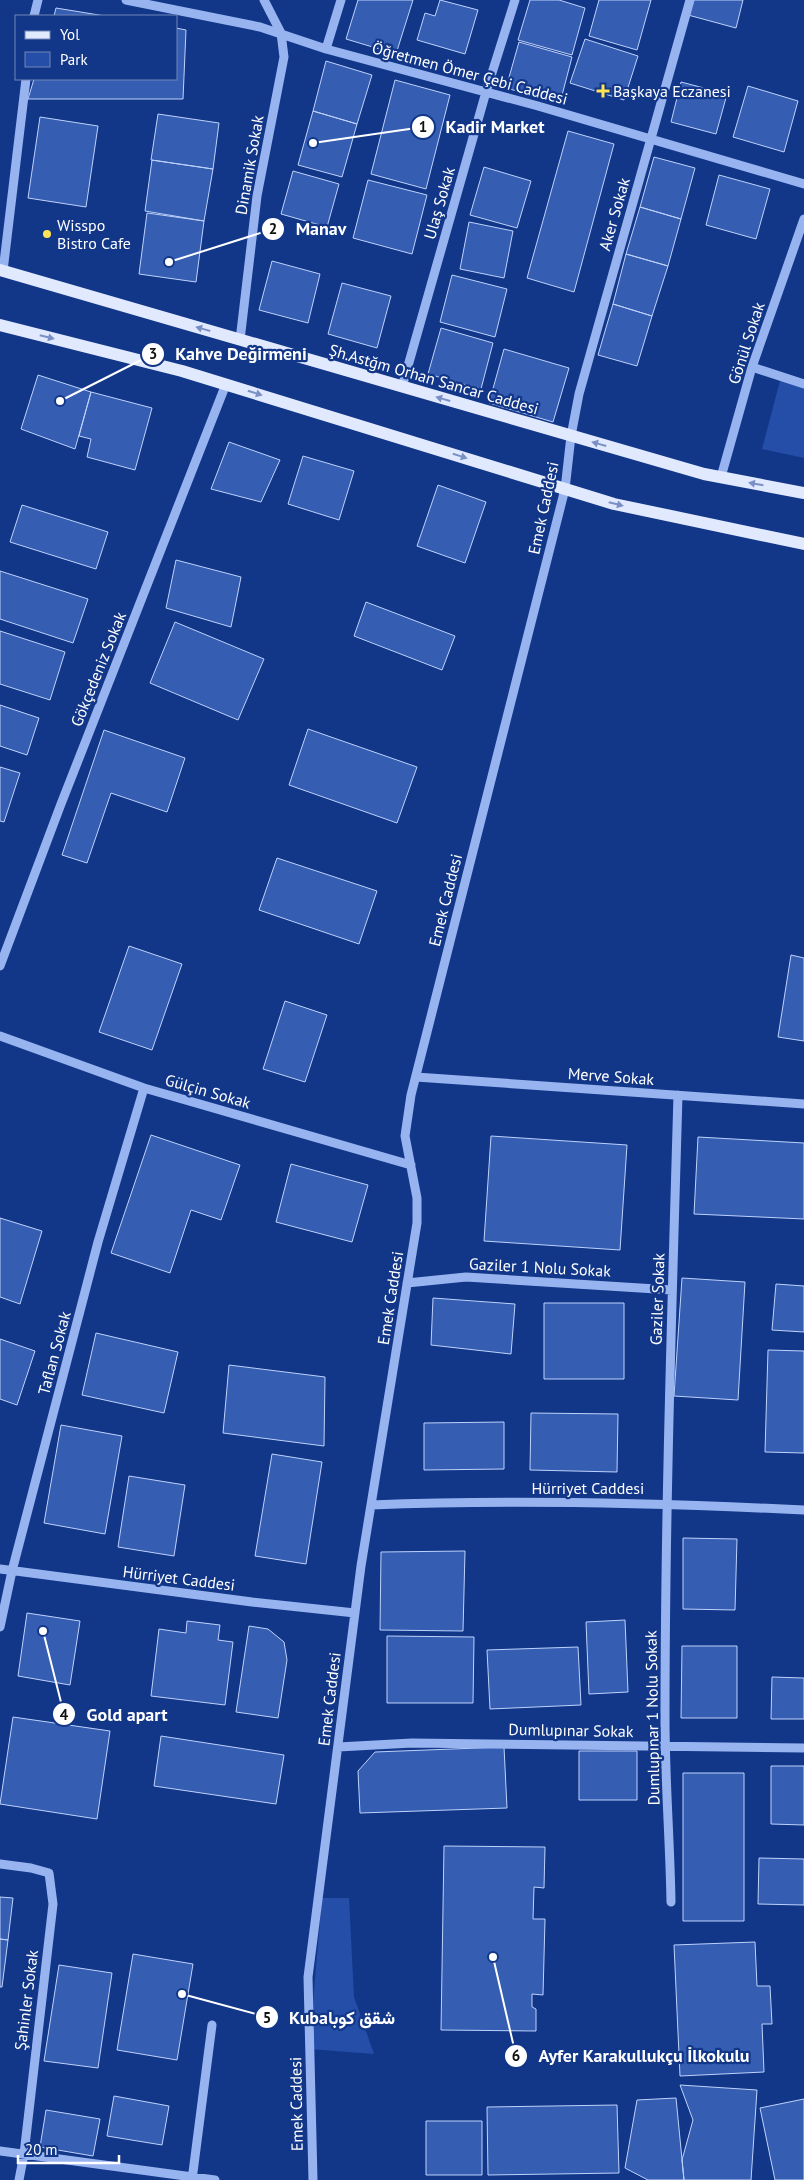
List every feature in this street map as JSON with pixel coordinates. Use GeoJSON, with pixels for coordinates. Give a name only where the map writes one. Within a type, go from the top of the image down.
{"type":"FeatureCollection","features":[{"type":"Feature","properties":{"kind":"main road","name":"Şh.Astğm Orhan Sancar Caddesi"},"geometry":{"type":"LineString","coordinates":[[1,271],[704,474],[804,493]]}},
{"type":"Feature","properties":{"kind":"main road"},"geometry":{"type":"LineString","coordinates":[[0,325],[182,370],[614,504],[804,544]]}},
{"type":"Feature","properties":{"kind":"street"},"geometry":{"type":"LineString","coordinates":[[34,15],[38,0]]}},
{"type":"Feature","properties":{"kind":"street","name":"Öğretmen Ömer Çebi Caddesi"},"geometry":{"type":"LineString","coordinates":[[126,0],[260,27],[326,49],[486,92],[804,184]]}},
{"type":"Feature","properties":{"kind":"street","name":"Dinamik Sokak"},"geometry":{"type":"LineString","coordinates":[[240,340],[256,196],[284,57],[281,33],[264,0]]}},
{"type":"Feature","properties":{"kind":"street"},"geometry":{"type":"LineString","coordinates":[[326,49],[341,0]]}},
{"type":"Feature","properties":{"kind":"street","name":"Ulaş Sokak"},"geometry":{"type":"LineString","coordinates":[[402,387],[486,92],[515,0]]}},
{"type":"Feature","properties":{"kind":"street","name":"Aker Sokak"},"geometry":{"type":"LineString","coordinates":[[571,436],[579,394],[690,0]]}},
{"type":"Feature","properties":{"kind":"street"},"geometry":{"type":"LineString","coordinates":[[1,271],[26,80]]}},
{"type":"Feature","properties":{"kind":"street","name":"Gönül Sokak"},"geometry":{"type":"LineString","coordinates":[[721,477],[752,368],[804,219]]}},
{"type":"Feature","properties":{"kind":"street"},"geometry":{"type":"LineString","coordinates":[[752,368],[804,384]]}},
{"type":"Feature","properties":{"kind":"street","name":"Gökçedeniz Sokak"},"geometry":{"type":"LineString","coordinates":[[0,966],[61,804],[226,384]]}},
{"type":"Feature","properties":{"kind":"street","name":"Emek Caddesi"},"geometry":{"type":"LineString","coordinates":[[313,2180],[308,1977],[355,1613],[417,1223],[417,1198],[405,1136],[416,1077],[565,489],[571,436]]}},
{"type":"Feature","properties":{"kind":"street","name":"Gülçin Sokak"},"geometry":{"type":"LineString","coordinates":[[0,1036],[144,1088],[411,1165]]}},
{"type":"Feature","properties":{"kind":"street","name":"Merve Sokak"},"geometry":{"type":"LineString","coordinates":[[416,1077],[804,1104]]}},
{"type":"Feature","properties":{"kind":"street","name":"Taflan Sokak"},"geometry":{"type":"LineString","coordinates":[[0,1626],[12,1571],[98,1242],[144,1088]]}},
{"type":"Feature","properties":{"kind":"street","name":"Gaziler Sokak"},"geometry":{"type":"LineString","coordinates":[[666,1503],[678,1096]]}},
{"type":"Feature","properties":{"kind":"street","name":"Gaziler 1 Nolu Sokak"},"geometry":{"type":"LineString","coordinates":[[407,1283],[466,1277],[672,1290]]}},
{"type":"Feature","properties":{"kind":"street","name":"Hürriyet Caddesi"},"geometry":{"type":"LineString","coordinates":[[371,1504],[666,1503],[804,1510]]}},
{"type":"Feature","properties":{"kind":"street","name":"Dumlupınar 1 Nolu Sokak"},"geometry":{"type":"LineString","coordinates":[[666,1503],[666,1746],[671,1902]]}},
{"type":"Feature","properties":{"kind":"street","name":"Hürriyet Caddesi"},"geometry":{"type":"LineString","coordinates":[[0,1569],[242,1601],[355,1613]]}},
{"type":"Feature","properties":{"kind":"street","name":"Dumlupınar Sokak"},"geometry":{"type":"LineString","coordinates":[[338,1747],[412,1743],[804,1748]]}},
{"type":"Feature","properties":{"kind":"street","name":"Şahinler Sokak"},"geometry":{"type":"LineString","coordinates":[[0,1864],[31,1868],[49,1873],[52,1904],[24,2154],[19,2180]]}},
{"type":"Feature","properties":{"kind":"street"},"geometry":{"type":"LineString","coordinates":[[192,2178],[212,2025]]}},
{"type":"Feature","properties":{"kind":"street"},"geometry":{"type":"LineString","coordinates":[[0,2151],[215,2180]]}},
{"type":"Feature","properties":{"kind":"green space"},"geometry":{"type":"Polygon","coordinates":[[[781,377],[804,384],[804,458],[762,449],[781,377]]]}},
{"type":"Feature","properties":{"kind":"green space"},"geometry":{"type":"Polygon","coordinates":[[[322,1898],[349,1898],[354,1997],[374,2054],[309,2049],[322,1898]]]}},
{"type":"Feature","properties":{"kind":"building"},"geometry":{"type":"Polygon","coordinates":[[[358,0],[413,0],[396,54],[346,39],[358,0]]]}},
{"type":"Feature","properties":{"kind":"building"},"geometry":{"type":"Polygon","coordinates":[[[440,0],[478,10],[465,54],[417,40],[425,13],[435,16],[440,0]]]}},
{"type":"Feature","properties":{"kind":"building"},"geometry":{"type":"Polygon","coordinates":[[[530,0],[559,0],[585,8],[572,55],[518,40],[530,0]]]}},
{"type":"Feature","properties":{"kind":"building"},"geometry":{"type":"Polygon","coordinates":[[[599,0],[651,0],[637,50],[589,36],[599,0]]]}},
{"type":"Feature","properties":{"kind":"building"},"geometry":{"type":"Polygon","coordinates":[[[692,0],[743,0],[736,28],[688,15],[692,0]]]}},
{"type":"Feature","properties":{"kind":"building"},"geometry":{"type":"Polygon","coordinates":[[[56,8],[99,15],[54,15],[56,8]]]}},
{"type":"Feature","properties":{"kind":"building"},"geometry":{"type":"Polygon","coordinates":[[[178,28],[186,30],[183,99],[28,99],[34,80],[178,80],[178,28]]]}},
{"type":"Feature","properties":{"kind":"building"},"geometry":{"type":"Polygon","coordinates":[[[585,39],[638,56],[624,100],[570,83],[585,39]]]}},
{"type":"Feature","properties":{"kind":"building"},"geometry":{"type":"Polygon","coordinates":[[[519,42],[572,57],[560,103],[506,88],[519,42]]]}},
{"type":"Feature","properties":{"kind":"building"},"geometry":{"type":"Polygon","coordinates":[[[326,61],[372,75],[357,124],[313,111],[326,61]]]}},
{"type":"Feature","properties":{"kind":"building"},"geometry":{"type":"Polygon","coordinates":[[[395,80],[450,95],[426,189],[371,174],[395,80]]]}},
{"type":"Feature","properties":{"kind":"building"},"geometry":{"type":"Polygon","coordinates":[[[681,82],[727,94],[716,134],[671,122],[681,82]]]}},
{"type":"Feature","properties":{"kind":"building"},"geometry":{"type":"Polygon","coordinates":[[[748,86],[798,101],[784,152],[733,137],[748,86]]]}},
{"type":"Feature","properties":{"kind":"building"},"geometry":{"type":"Polygon","coordinates":[[[313,111],[357,124],[342,177],[298,165],[313,111]]]}},
{"type":"Feature","properties":{"kind":"building"},"geometry":{"type":"Polygon","coordinates":[[[158,114],[219,123],[213,169],[151,160],[158,114]]]}},
{"type":"Feature","properties":{"kind":"building"},"geometry":{"type":"Polygon","coordinates":[[[40,117],[98,126],[86,207],[28,198],[40,117]]]}},
{"type":"Feature","properties":{"kind":"building"},"geometry":{"type":"Polygon","coordinates":[[[568,131],[614,144],[574,292],[527,278],[568,131]]]}},
{"type":"Feature","properties":{"kind":"building"},"geometry":{"type":"Polygon","coordinates":[[[654,157],[695,168],[681,219],[640,207],[654,157]]]}},
{"type":"Feature","properties":{"kind":"building"},"geometry":{"type":"Polygon","coordinates":[[[152,160],[213,169],[204,221],[145,211],[152,160]]]}},
{"type":"Feature","properties":{"kind":"building"},"geometry":{"type":"Polygon","coordinates":[[[484,167],[531,181],[517,228],[470,215],[484,167]]]}},
{"type":"Feature","properties":{"kind":"building"},"geometry":{"type":"Polygon","coordinates":[[[293,171],[339,184],[327,227],[281,214],[293,171]]]}},
{"type":"Feature","properties":{"kind":"building"},"geometry":{"type":"Polygon","coordinates":[[[719,175],[770,189],[756,239],[706,225],[719,175]]]}},
{"type":"Feature","properties":{"kind":"building"},"geometry":{"type":"Polygon","coordinates":[[[368,180],[427,195],[412,254],[353,238],[368,180]]]}},
{"type":"Feature","properties":{"kind":"building"},"geometry":{"type":"Polygon","coordinates":[[[640,207],[681,219],[668,266],[626,254],[640,207]]]}},
{"type":"Feature","properties":{"kind":"building"},"geometry":{"type":"Polygon","coordinates":[[[147,213],[204,221],[196,282],[139,274],[147,213]]]}},
{"type":"Feature","properties":{"kind":"building"},"geometry":{"type":"Polygon","coordinates":[[[469,222],[513,231],[504,278],[460,269],[469,222]]]}},
{"type":"Feature","properties":{"kind":"building"},"geometry":{"type":"Polygon","coordinates":[[[626,254],[668,266],[652,316],[613,304],[626,254]]]}},
{"type":"Feature","properties":{"kind":"building"},"geometry":{"type":"Polygon","coordinates":[[[272,261],[320,274],[308,323],[259,310],[272,261]]]}},
{"type":"Feature","properties":{"kind":"building"},"geometry":{"type":"Polygon","coordinates":[[[452,275],[507,289],[495,337],[440,322],[452,275]]]}},
{"type":"Feature","properties":{"kind":"building"},"geometry":{"type":"Polygon","coordinates":[[[342,283],[391,296],[377,348],[328,334],[342,283]]]}},
{"type":"Feature","properties":{"kind":"building"},"geometry":{"type":"Polygon","coordinates":[[[613,304],[652,316],[637,366],[598,355],[613,304]]]}},
{"type":"Feature","properties":{"kind":"building"},"geometry":{"type":"Polygon","coordinates":[[[441,328],[493,343],[481,389],[428,374],[441,328]]]}},
{"type":"Feature","properties":{"kind":"building"},"geometry":{"type":"Polygon","coordinates":[[[504,349],[569,368],[553,422],[489,403],[504,349]]]}},
{"type":"Feature","properties":{"kind":"building"},"geometry":{"type":"Polygon","coordinates":[[[38,375],[91,392],[75,449],[21,429],[38,375]]]}},
{"type":"Feature","properties":{"kind":"building"},"geometry":{"type":"Polygon","coordinates":[[[91,392],[152,408],[135,470],[87,457],[91,439],[79,436],[91,392]]]}},
{"type":"Feature","properties":{"kind":"building"},"geometry":{"type":"Polygon","coordinates":[[[229,442],[280,460],[261,502],[211,489],[229,442]]]}},
{"type":"Feature","properties":{"kind":"building"},"geometry":{"type":"Polygon","coordinates":[[[303,456],[354,471],[339,520],[288,504],[303,456]]]}},
{"type":"Feature","properties":{"kind":"building"},"geometry":{"type":"Polygon","coordinates":[[[438,485],[486,502],[465,563],[417,546],[438,485]]]}},
{"type":"Feature","properties":{"kind":"building"},"geometry":{"type":"Polygon","coordinates":[[[22,505],[108,532],[96,569],[10,542],[22,505]]]}},
{"type":"Feature","properties":{"kind":"building"},"geometry":{"type":"Polygon","coordinates":[[[176,560],[241,577],[231,627],[166,608],[176,560]]]}},
{"type":"Feature","properties":{"kind":"building"},"geometry":{"type":"Polygon","coordinates":[[[0,571],[88,599],[73,643],[0,619],[0,571]]]}},
{"type":"Feature","properties":{"kind":"building"},"geometry":{"type":"Polygon","coordinates":[[[366,602],[455,636],[442,670],[354,636],[366,602]]]}},
{"type":"Feature","properties":{"kind":"building"},"geometry":{"type":"Polygon","coordinates":[[[175,622],[264,659],[238,720],[150,683],[175,622]]]}},
{"type":"Feature","properties":{"kind":"building"},"geometry":{"type":"Polygon","coordinates":[[[0,631],[65,652],[50,700],[0,684],[0,631]]]}},
{"type":"Feature","properties":{"kind":"building"},"geometry":{"type":"Polygon","coordinates":[[[0,705],[39,718],[27,755],[0,746],[0,705]]]}},
{"type":"Feature","properties":{"kind":"building"},"geometry":{"type":"Polygon","coordinates":[[[308,729],[417,767],[397,823],[289,785],[308,729]]]}},
{"type":"Feature","properties":{"kind":"building"},"geometry":{"type":"Polygon","coordinates":[[[104,730],[185,758],[167,812],[111,793],[87,863],[62,855],[104,730]]]}},
{"type":"Feature","properties":{"kind":"building"},"geometry":{"type":"Polygon","coordinates":[[[0,767],[20,773],[4,822],[0,821],[0,767]]]}},
{"type":"Feature","properties":{"kind":"building"},"geometry":{"type":"Polygon","coordinates":[[[277,858],[377,891],[359,944],[259,910],[277,858]]]}},
{"type":"Feature","properties":{"kind":"building"},"geometry":{"type":"Polygon","coordinates":[[[129,946],[182,964],[152,1050],[99,1032],[129,946]]]}},
{"type":"Feature","properties":{"kind":"building"},"geometry":{"type":"Polygon","coordinates":[[[791,955],[804,958],[804,1041],[778,1037],[791,955]]]}},
{"type":"Feature","properties":{"kind":"building"},"geometry":{"type":"Polygon","coordinates":[[[285,1001],[327,1015],[305,1082],[263,1069],[285,1001]]]}},
{"type":"Feature","properties":{"kind":"building"},"geometry":{"type":"Polygon","coordinates":[[[151,1135],[240,1165],[221,1220],[191,1210],[170,1273],[111,1253],[151,1135]]]}},
{"type":"Feature","properties":{"kind":"building"},"geometry":{"type":"Polygon","coordinates":[[[491,1136],[627,1145],[620,1250],[484,1241],[491,1136]]]}},
{"type":"Feature","properties":{"kind":"building"},"geometry":{"type":"Polygon","coordinates":[[[698,1137],[804,1143],[804,1219],[694,1214],[698,1137]]]}},
{"type":"Feature","properties":{"kind":"building"},"geometry":{"type":"Polygon","coordinates":[[[291,1164],[368,1185],[352,1242],[276,1222],[291,1164]]]}},
{"type":"Feature","properties":{"kind":"building"},"geometry":{"type":"Polygon","coordinates":[[[0,1218],[42,1231],[20,1304],[0,1297],[0,1218]]]}},
{"type":"Feature","properties":{"kind":"building"},"geometry":{"type":"Polygon","coordinates":[[[682,1278],[745,1282],[738,1400],[674,1396],[682,1278]]]}},
{"type":"Feature","properties":{"kind":"building"},"geometry":{"type":"Polygon","coordinates":[[[776,1284],[804,1286],[804,1332],[772,1330],[776,1284]]]}},
{"type":"Feature","properties":{"kind":"building"},"geometry":{"type":"Polygon","coordinates":[[[433,1298],[515,1304],[511,1354],[431,1345],[433,1298]]]}},
{"type":"Feature","properties":{"kind":"building"},"geometry":{"type":"Polygon","coordinates":[[[544,1303],[624,1303],[624,1379],[544,1379],[544,1303]]]}},
{"type":"Feature","properties":{"kind":"building"},"geometry":{"type":"Polygon","coordinates":[[[96,1333],[178,1352],[164,1413],[82,1395],[96,1333]]]}},
{"type":"Feature","properties":{"kind":"building"},"geometry":{"type":"Polygon","coordinates":[[[0,1339],[35,1351],[17,1405],[0,1399],[0,1339]]]}},
{"type":"Feature","properties":{"kind":"building"},"geometry":{"type":"Polygon","coordinates":[[[768,1350],[804,1351],[804,1453],[765,1452],[768,1350]]]}},
{"type":"Feature","properties":{"kind":"building"},"geometry":{"type":"Polygon","coordinates":[[[229,1365],[325,1377],[324,1446],[223,1433],[229,1365]]]}},
{"type":"Feature","properties":{"kind":"building"},"geometry":{"type":"Polygon","coordinates":[[[531,1413],[618,1414],[617,1472],[530,1470],[531,1413]]]}},
{"type":"Feature","properties":{"kind":"building"},"geometry":{"type":"Polygon","coordinates":[[[504,1422],[504,1469],[424,1470],[424,1423],[504,1422]]]}},
{"type":"Feature","properties":{"kind":"building"},"geometry":{"type":"Polygon","coordinates":[[[61,1425],[122,1436],[105,1534],[44,1523],[61,1425]]]}},
{"type":"Feature","properties":{"kind":"building"},"geometry":{"type":"Polygon","coordinates":[[[272,1454],[322,1462],[306,1564],[255,1556],[272,1454]]]}},
{"type":"Feature","properties":{"kind":"building"},"geometry":{"type":"Polygon","coordinates":[[[129,1476],[185,1485],[174,1556],[118,1547],[129,1476]]]}},
{"type":"Feature","properties":{"kind":"building"},"geometry":{"type":"Polygon","coordinates":[[[683,1538],[737,1539],[735,1610],[683,1609],[683,1538]]]}},
{"type":"Feature","properties":{"kind":"building"},"geometry":{"type":"Polygon","coordinates":[[[465,1551],[463,1631],[380,1630],[381,1552],[465,1551]]]}},
{"type":"Feature","properties":{"kind":"building"},"geometry":{"type":"Polygon","coordinates":[[[27,1613],[80,1621],[70,1685],[18,1676],[27,1613]]]}},
{"type":"Feature","properties":{"kind":"building"},"geometry":{"type":"Polygon","coordinates":[[[625,1620],[628,1692],[589,1694],[586,1622],[625,1620]]]}},
{"type":"Feature","properties":{"kind":"building"},"geometry":{"type":"Polygon","coordinates":[[[187,1621],[220,1625],[218,1640],[233,1642],[225,1705],[151,1696],[159,1629],[186,1633],[187,1621]]]}},
{"type":"Feature","properties":{"kind":"building"},"geometry":{"type":"Polygon","coordinates":[[[249,1626],[268,1629],[284,1642],[287,1660],[278,1718],[236,1712],[249,1626]]]}},
{"type":"Feature","properties":{"kind":"building"},"geometry":{"type":"Polygon","coordinates":[[[387,1636],[474,1637],[473,1703],[387,1703],[387,1636]]]}},
{"type":"Feature","properties":{"kind":"building"},"geometry":{"type":"Polygon","coordinates":[[[682,1646],[737,1646],[737,1718],[681,1718],[682,1646]]]}},
{"type":"Feature","properties":{"kind":"building"},"geometry":{"type":"Polygon","coordinates":[[[578,1647],[581,1705],[490,1709],[487,1650],[578,1647]]]}},
{"type":"Feature","properties":{"kind":"building"},"geometry":{"type":"Polygon","coordinates":[[[772,1677],[804,1678],[804,1719],[771,1719],[772,1677]]]}},
{"type":"Feature","properties":{"kind":"building"},"geometry":{"type":"Polygon","coordinates":[[[13,1717],[110,1731],[97,1819],[0,1804],[13,1717]]]}},
{"type":"Feature","properties":{"kind":"building"},"geometry":{"type":"Polygon","coordinates":[[[161,1736],[284,1755],[276,1804],[154,1786],[161,1736]]]}},
{"type":"Feature","properties":{"kind":"building"},"geometry":{"type":"Polygon","coordinates":[[[504,1747],[507,1808],[360,1813],[358,1771],[375,1752],[504,1747]]]}},
{"type":"Feature","properties":{"kind":"building"},"geometry":{"type":"Polygon","coordinates":[[[579,1751],[637,1751],[637,1800],[579,1800],[579,1751]]]}},
{"type":"Feature","properties":{"kind":"building"},"geometry":{"type":"Polygon","coordinates":[[[771,1766],[804,1766],[804,1825],[771,1824],[771,1766]]]}},
{"type":"Feature","properties":{"kind":"building"},"geometry":{"type":"Polygon","coordinates":[[[683,1773],[744,1773],[744,1921],[683,1921],[683,1773]]]}},
{"type":"Feature","properties":{"kind":"building"},"geometry":{"type":"Polygon","coordinates":[[[444,1846],[545,1847],[544,1888],[534,1887],[533,1919],[545,1919],[543,1995],[532,1994],[532,2007],[536,2009],[536,2031],[441,2030],[444,1846]]]}},
{"type":"Feature","properties":{"kind":"building"},"geometry":{"type":"Polygon","coordinates":[[[759,1858],[804,1859],[804,1905],[758,1904],[759,1858]]]}},
{"type":"Feature","properties":{"kind":"building"},"geometry":{"type":"Polygon","coordinates":[[[0,1897],[13,1898],[8,1940],[0,1939],[0,1897]]]}},
{"type":"Feature","properties":{"kind":"building"},"geometry":{"type":"Polygon","coordinates":[[[0,1939],[8,1940],[2,1987],[0,1987],[0,1939]]]}},
{"type":"Feature","properties":{"kind":"building"},"geometry":{"type":"Polygon","coordinates":[[[755,1942],[757,1986],[770,1986],[772,2024],[762,2024],[764,2072],[680,2076],[674,1945],[755,1942]]]}},
{"type":"Feature","properties":{"kind":"building"},"geometry":{"type":"Polygon","coordinates":[[[133,1954],[193,1964],[177,2060],[117,2050],[133,1954]]]}},
{"type":"Feature","properties":{"kind":"building"},"geometry":{"type":"Polygon","coordinates":[[[59,1965],[112,1973],[98,2068],[44,2061],[59,1965]]]}},
{"type":"Feature","properties":{"kind":"building"},"geometry":{"type":"Polygon","coordinates":[[[680,2085],[757,2090],[751,2180],[684,2180],[682,2160],[693,2120],[680,2085]]]}},
{"type":"Feature","properties":{"kind":"building"},"geometry":{"type":"Polygon","coordinates":[[[114,2096],[169,2106],[162,2145],[107,2136],[114,2096]]]}},
{"type":"Feature","properties":{"kind":"building"},"geometry":{"type":"Polygon","coordinates":[[[676,2098],[684,2180],[648,2180],[625,2168],[637,2100],[676,2098]]]}},
{"type":"Feature","properties":{"kind":"building"},"geometry":{"type":"Polygon","coordinates":[[[804,2099],[804,2180],[775,2180],[760,2108],[804,2099]]]}},
{"type":"Feature","properties":{"kind":"building"},"geometry":{"type":"Polygon","coordinates":[[[617,2105],[619,2173],[488,2175],[487,2107],[617,2105]]]}},
{"type":"Feature","properties":{"kind":"building"},"geometry":{"type":"Polygon","coordinates":[[[46,2110],[100,2119],[93,2156],[40,2147],[46,2110]]]}},
{"type":"Feature","properties":{"kind":"building"},"geometry":{"type":"Polygon","coordinates":[[[426,2121],[482,2121],[482,2175],[426,2175],[426,2121]]]}},
{"type":"Feature","properties":{"kind":"place","name":"Başkaya Eczanesi"},"geometry":{"type":"Point","coordinates":[603,91]}},
{"type":"Feature","properties":{"kind":"place","name":"Kadir Market"},"geometry":{"type":"Point","coordinates":[313,143]}},
{"type":"Feature","properties":{"kind":"place","name":"Wisspo Bistro Cafe"},"geometry":{"type":"Point","coordinates":[47,234]}},
{"type":"Feature","properties":{"kind":"place","name":"Manav"},"geometry":{"type":"Point","coordinates":[169,262]}},
{"type":"Feature","properties":{"kind":"place","name":"Kahve Değirmeni"},"geometry":{"type":"Point","coordinates":[60,401]}},
{"type":"Feature","properties":{"kind":"place","name":"Gold apart"},"geometry":{"type":"Point","coordinates":[43,1631]}},
{"type":"Feature","properties":{"kind":"place","name":"Ayfer Karakullukçu İlkokulu"},"geometry":{"type":"Point","coordinates":[493,1957]}},
{"type":"Feature","properties":{"kind":"place","name":"Kubaشقق كوبا"},"geometry":{"type":"Point","coordinates":[182,1994]}}]}
